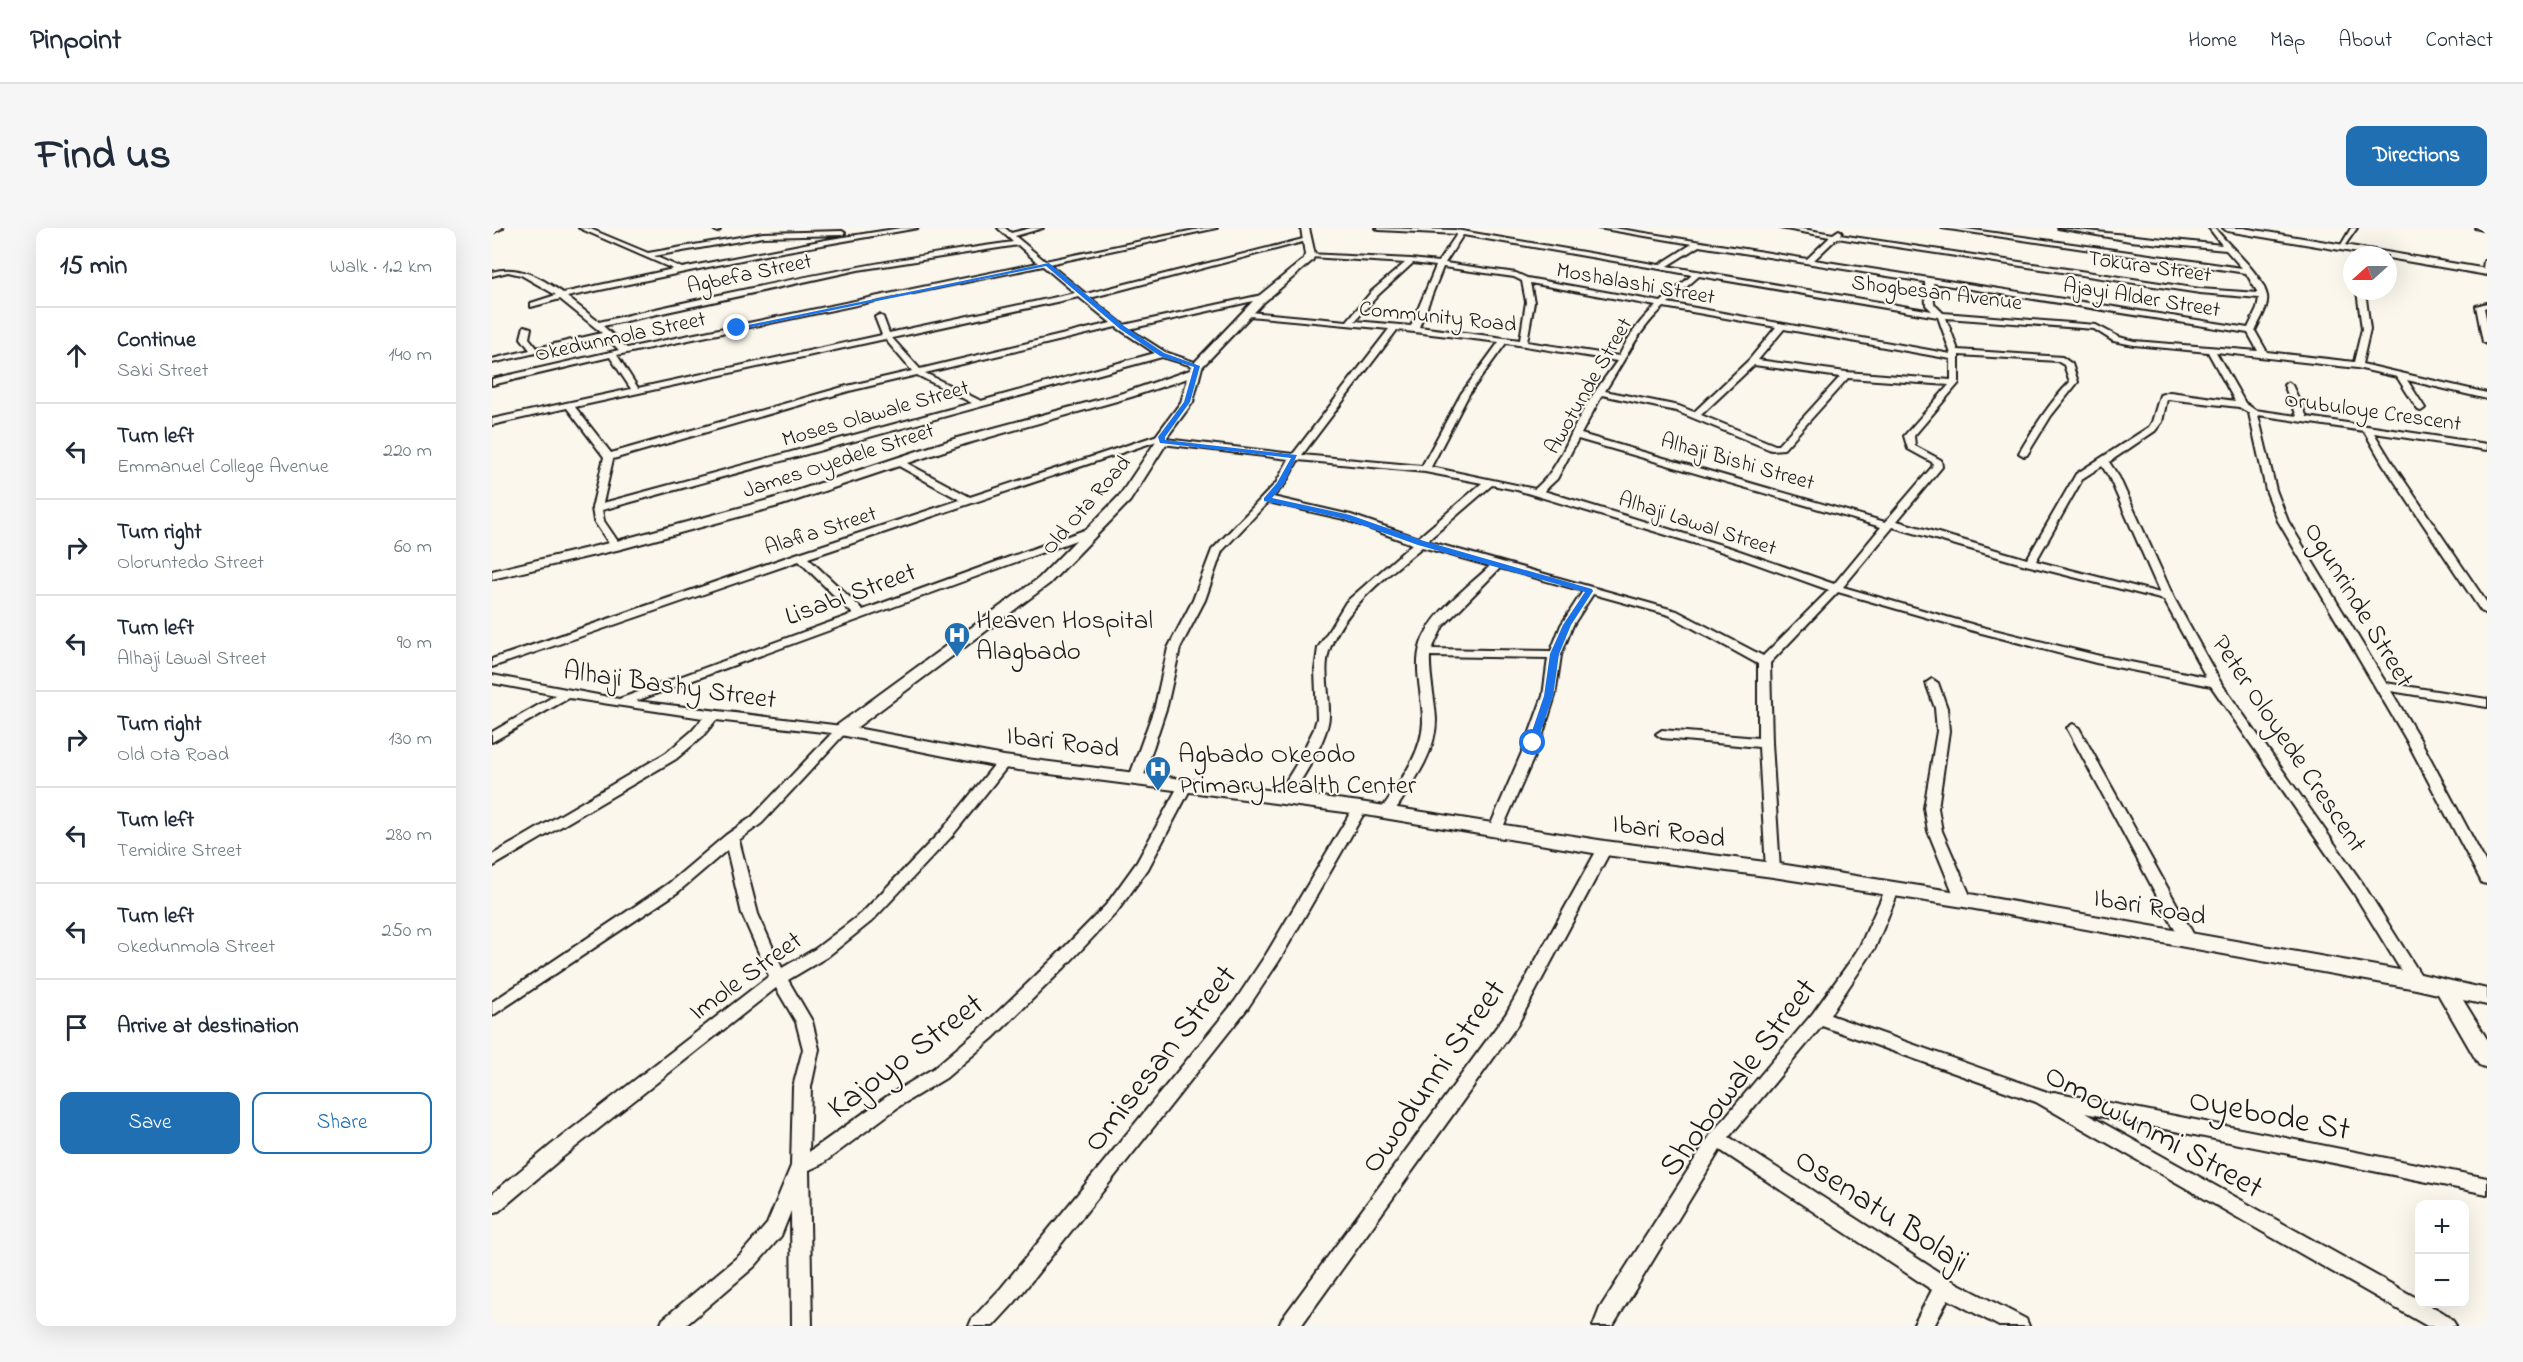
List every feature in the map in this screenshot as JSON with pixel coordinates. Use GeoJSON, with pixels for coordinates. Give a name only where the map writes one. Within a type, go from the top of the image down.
{"type":"FeatureCollection","features":[{"type":"Feature","properties":{"kind":"highway"},"geometry":{"type":"LineString","coordinates":[[492,229],[498,228]]}},
{"type":"Feature","properties":{"kind":"street"},"geometry":{"type":"LineString","coordinates":[[582,228],[681,270]]}},
{"type":"Feature","properties":{"kind":"street"},"geometry":{"type":"LineString","coordinates":[[534,305],[560,295],[681,270],[849,237],[915,228]]}},
{"type":"Feature","properties":{"kind":"street"},"geometry":{"type":"LineString","coordinates":[[492,422],[886,336],[1083,296],[1306,234],[1310,255],[1302,268],[1268,295],[1196,369],[1162,354],[1120,326],[1083,296],[1047,264],[1001,228]]}},
{"type":"Feature","properties":{"kind":"street"},"geometry":{"type":"LineString","coordinates":[[1010,235],[1040,228]]}},
{"type":"Feature","properties":{"kind":"street","name":"Okedunmola Street"},"geometry":{"type":"LineString","coordinates":[[492,382],[625,351],[1214,228]]}},
{"type":"Feature","properties":{"kind":"street","name":"Shogbesan Avenue"},"geometry":{"type":"LineString","coordinates":[[1379,228],[1459,231],[1941,315],[2085,325],[2096,327],[2116,339],[2134,342],[2264,354],[2357,366],[2487,396]]}},
{"type":"Feature","properties":{"kind":"street","name":"Ajayi Alder Street"},"geometry":{"type":"LineString","coordinates":[[1601,228],[2251,331]]}},
{"type":"Feature","properties":{"kind":"street","name":"Tokura Street"},"geometry":{"type":"LineString","coordinates":[[1784,228],[2200,291],[2263,296]]}},
{"type":"Feature","properties":{"kind":"street"},"geometry":{"type":"LineString","coordinates":[[1809,261],[1842,228]]}},
{"type":"Feature","properties":{"kind":"street"},"geometry":{"type":"LineString","coordinates":[[1945,228],[2246,271]]}},
{"type":"Feature","properties":{"kind":"street"},"geometry":{"type":"LineString","coordinates":[[2061,228],[2130,239],[2228,248]]}},
{"type":"Feature","properties":{"kind":"street"},"geometry":{"type":"LineString","coordinates":[[2212,228],[2263,296],[2261,308],[2251,331],[2264,354]]}},
{"type":"Feature","properties":{"kind":"street"},"geometry":{"type":"LineString","coordinates":[[2227,228],[2345,246]]}},
{"type":"Feature","properties":{"kind":"street"},"geometry":{"type":"LineString","coordinates":[[2242,228],[2345,246]]}},
{"type":"Feature","properties":{"kind":"street"},"geometry":{"type":"LineString","coordinates":[[2345,246],[2354,228]]}},
{"type":"Feature","properties":{"kind":"street"},"geometry":{"type":"LineString","coordinates":[[2478,228],[2487,229]]}},
{"type":"Feature","properties":{"kind":"street"},"geometry":{"type":"LineString","coordinates":[[1414,329],[1440,265],[1459,231]]}},
{"type":"Feature","properties":{"kind":"street"},"geometry":{"type":"LineString","coordinates":[[649,255],[690,246],[784,233],[835,232],[845,233],[849,237]]}},
{"type":"Feature","properties":{"kind":"street","name":"Agbefa Street"},"geometry":{"type":"LineString","coordinates":[[595,325],[776,283],[959,250],[1018,243]]}},
{"type":"Feature","properties":{"kind":"street"},"geometry":{"type":"LineString","coordinates":[[1660,267],[1697,244]]}},
{"type":"Feature","properties":{"kind":"street"},"geometry":{"type":"LineString","coordinates":[[2397,254],[2487,269],[2487,263]]}},
{"type":"Feature","properties":{"kind":"street","name":"Moshalashi Street"},"geometry":{"type":"LineString","coordinates":[[1310,255],[1411,261],[1516,275],[1525,280],[1781,327],[1955,354],[2059,359],[2068,364],[2074,382],[2046,416],[2024,453]]}},
{"type":"Feature","properties":{"kind":"street"},"geometry":{"type":"LineString","coordinates":[[1349,323],[1375,293],[1411,261]]}},
{"type":"Feature","properties":{"kind":"street"},"geometry":{"type":"LineString","coordinates":[[492,274],[512,271],[542,284],[560,295],[609,334],[625,351]]}},
{"type":"Feature","properties":{"kind":"street","name":"Awotunde Street"},"geometry":{"type":"LineString","coordinates":[[1537,492],[1552,479],[1577,436],[1586,413],[1604,382],[1622,358],[1633,336],[1662,304],[1697,274]]}},
{"type":"Feature","properties":{"kind":"street"},"geometry":{"type":"LineString","coordinates":[[1523,342],[1530,307],[1529,286],[1525,280]]}},
{"type":"Feature","properties":{"kind":"street"},"geometry":{"type":"LineString","coordinates":[[1773,870],[1765,743],[1764,662],[1836,588],[1937,468],[1938,462],[1910,448],[1909,436],[1955,383],[1955,354],[1941,315],[1930,305],[1929,280]]}},
{"type":"Feature","properties":{"kind":"street"},"geometry":{"type":"LineString","coordinates":[[609,457],[718,424],[918,372],[1268,295]]}},
{"type":"Feature","properties":{"kind":"street"},"geometry":{"type":"LineString","coordinates":[[2357,366],[2364,350],[2368,331],[2363,300]]}},
{"type":"Feature","properties":{"kind":"street"},"geometry":{"type":"LineString","coordinates":[[2487,305],[2480,306],[2487,339]]}},
{"type":"Feature","properties":{"kind":"street","name":"Community Road"},"geometry":{"type":"LineString","coordinates":[[1249,314],[1414,329],[1523,342],[1622,358]]}},
{"type":"Feature","properties":{"kind":"street"},"geometry":{"type":"LineString","coordinates":[[879,317],[879,323],[886,336],[918,372],[979,403]]}},
{"type":"Feature","properties":{"kind":"street"},"geometry":{"type":"LineString","coordinates":[[1136,778],[1159,714],[1174,648],[1199,600],[1217,550],[1280,484],[1295,457],[1395,327]]}},
{"type":"Feature","properties":{"kind":"street"},"geometry":{"type":"LineString","coordinates":[[1696,416],[1752,362],[1781,327]]}},
{"type":"Feature","properties":{"kind":"street"},"geometry":{"type":"LineString","coordinates":[[527,328],[525,338],[534,350]]}},
{"type":"Feature","properties":{"kind":"street"},"geometry":{"type":"LineString","coordinates":[[492,361],[609,334]]}},
{"type":"Feature","properties":{"kind":"street"},"geometry":{"type":"LineString","coordinates":[[1425,469],[1465,394],[1504,340]]}},
{"type":"Feature","properties":{"kind":"street"},"geometry":{"type":"LineString","coordinates":[[2211,350],[2241,405]]}},
{"type":"Feature","properties":{"kind":"street"},"geometry":{"type":"LineString","coordinates":[[614,354],[636,391]]}},
{"type":"Feature","properties":{"kind":"street","name":"Moses Olawale Street"},"geometry":{"type":"LineString","coordinates":[[597,508],[1162,354]]}},
{"type":"Feature","properties":{"kind":"street"},"geometry":{"type":"LineString","coordinates":[[1752,362],[1846,375],[1955,383]]}},
{"type":"Feature","properties":{"kind":"street","name":"Old Ota Road"},"geometry":{"type":"LineString","coordinates":[[842,730],[1044,581],[1125,498],[1187,402],[1196,369]]}},
{"type":"Feature","properties":{"kind":"street","name":"James Oyedele Street"},"geometry":{"type":"LineString","coordinates":[[492,575],[616,546],[777,502],[961,441],[1126,395],[1196,369]]}},
{"type":"Feature","properties":{"kind":"street"},"geometry":{"type":"LineString","coordinates":[[1600,392],[1669,406],[1768,447],[1781,447],[1846,375]]}},
{"type":"Feature","properties":{"kind":"street"},"geometry":{"type":"LineString","coordinates":[[2400,375],[2421,408]]}},
{"type":"Feature","properties":{"kind":"street"},"geometry":{"type":"LineString","coordinates":[[2288,385],[2303,419]]}},
{"type":"Feature","properties":{"kind":"street"},"geometry":{"type":"LineString","coordinates":[[2030,562],[2079,476],[2152,429],[2157,422],[2163,397],[2166,395],[2241,405],[2253,412]]}},
{"type":"Feature","properties":{"kind":"street"},"geometry":{"type":"LineString","coordinates":[[570,406],[609,457]]}},
{"type":"Feature","properties":{"kind":"street","name":"Orubuloye Crescent"},"geometry":{"type":"LineString","coordinates":[[2253,412],[2487,447]]}},
{"type":"Feature","properties":{"kind":"street","name":"Ogunrinde Street"},"geometry":{"type":"LineString","coordinates":[[2253,412],[2271,490],[2283,521],[2447,801],[2487,879]]}},
{"type":"Feature","properties":{"kind":"street"},"geometry":{"type":"LineString","coordinates":[[2368,430],[2388,464],[2487,611]]}},
{"type":"Feature","properties":{"kind":"street","name":"Alhaji Bishi Street"},"geometry":{"type":"LineString","coordinates":[[1577,436],[1889,524],[2168,598]]}},
{"type":"Feature","properties":{"kind":"street","name":"Alhaji Lawal Street"},"geometry":{"type":"LineString","coordinates":[[1162,439],[1295,457],[1425,469],[1490,481],[1537,492],[1727,550],[1836,588],[1974,628],[2100,660],[2215,683]]}},
{"type":"Feature","properties":{"kind":"street","name":"Alafia Street"},"geometry":{"type":"LineString","coordinates":[[492,663],[800,556],[1162,439]]}},
{"type":"Feature","properties":{"kind":"street"},"geometry":{"type":"LineString","coordinates":[[609,457],[597,508],[599,521],[616,546]]}},
{"type":"Feature","properties":{"kind":"street","name":"Peter Oloyede Crescent"},"geometry":{"type":"LineString","coordinates":[[2104,461],[2140,533],[2168,598],[2215,683],[2358,888],[2416,981]]}},
{"type":"Feature","properties":{"kind":"street"},"geometry":{"type":"LineString","coordinates":[[900,463],[969,501]]}},
{"type":"Feature","properties":{"kind":"street"},"geometry":{"type":"LineString","coordinates":[[1282,799],[1304,763],[1320,729],[1323,718],[1321,670],[1324,648],[1350,604],[1490,481]]}},
{"type":"Feature","properties":{"kind":"street"},"geometry":{"type":"LineString","coordinates":[[1267,499],[1347,517],[1421,543],[1673,613],[1764,662]]}},
{"type":"Feature","properties":{"kind":"street","name":"Lisabi Street"},"geometry":{"type":"LineString","coordinates":[[622,702],[1094,530]]}},
{"type":"Feature","properties":{"kind":"street"},"geometry":{"type":"LineString","coordinates":[[800,556],[861,615]]}},
{"type":"Feature","properties":{"kind":"street"},"geometry":{"type":"LineString","coordinates":[[1387,812],[1420,758],[1429,730],[1424,652],[1436,627],[1498,564]]}},
{"type":"Feature","properties":{"kind":"street"},"geometry":{"type":"LineString","coordinates":[[1495,831],[1533,743],[1549,696],[1555,654],[1567,625],[1589,591]]}},
{"type":"Feature","properties":{"kind":"street"},"geometry":{"type":"LineString","coordinates":[[1424,652],[1555,654]]}},
{"type":"Feature","properties":{"kind":"street","name":"Alhaji Bashy Street"},"geometry":{"type":"LineString","coordinates":[[492,679],[565,695],[711,717],[842,730]]}},
{"type":"Feature","properties":{"kind":"street"},"geometry":{"type":"LineString","coordinates":[[1932,683],[1941,708],[1943,731],[1931,808],[1935,831],[1964,900]]}},
{"type":"Feature","properties":{"kind":"street"},"geometry":{"type":"LineString","coordinates":[[2381,686],[2487,703]]}},
{"type":"Feature","properties":{"kind":"street"},"geometry":{"type":"LineString","coordinates":[[492,738],[565,695]]}},
{"type":"Feature","properties":{"kind":"street"},"geometry":{"type":"LineString","coordinates":[[492,862],[671,756],[697,734],[711,717]]}},
{"type":"Feature","properties":{"kind":"street"},"geometry":{"type":"LineString","coordinates":[[2073,728],[2188,939]]}},
{"type":"Feature","properties":{"kind":"street"},"geometry":{"type":"LineString","coordinates":[[492,1010],[673,888],[730,838],[757,820],[842,730]]}},
{"type":"Feature","properties":{"kind":"street","name":"Ibari Road"},"geometry":{"type":"LineString","coordinates":[[842,730],[1004,762],[1360,808],[1605,849],[1773,870],[1964,900],[2416,981],[2487,997]]}},
{"type":"Feature","properties":{"kind":"street"},"geometry":{"type":"LineString","coordinates":[[1662,734],[1765,743]]}},
{"type":"Feature","properties":{"kind":"street","name":"Imole Street"},"geometry":{"type":"LineString","coordinates":[[492,1205],[557,1151],[778,978],[821,953],[867,917],[947,833],[1004,762]]}},
{"type":"Feature","properties":{"kind":"street","name":"Kajoyo Street"},"geometry":{"type":"LineString","coordinates":[[800,1166],[816,1158],[895,1100],[940,1073],[987,1033],[1059,963],[1111,909],[1143,866],[1185,786]]}},
{"type":"Feature","properties":{"kind":"street","name":"Omisesan Street"},"geometry":{"type":"LineString","coordinates":[[979,1326],[1008,1295],[1241,1005],[1273,957],[1360,808]]}},
{"type":"Feature","properties":{"kind":"street"},"geometry":{"type":"LineString","coordinates":[[730,838],[750,914],[778,978],[804,1021],[810,1049],[802,1087],[800,1166],[802,1326]]}},
{"type":"Feature","properties":{"kind":"street","name":"Owodunni Street"},"geometry":{"type":"LineString","coordinates":[[1289,1326],[1512,1019],[1605,849]]}},
{"type":"Feature","properties":{"kind":"street","name":"Shobowale Street"},"geometry":{"type":"LineString","coordinates":[[1603,1326],[1607,1315],[1717,1139],[1819,1018],[1867,948],[1892,890]]}},
{"type":"Feature","properties":{"kind":"street"},"geometry":{"type":"LineString","coordinates":[[2445,988],[2487,1059]]}},
{"type":"Feature","properties":{"kind":"street","name":"Omowunmi Street"},"geometry":{"type":"LineString","coordinates":[[1819,1018],[2042,1097],[2446,1326]]}},
{"type":"Feature","properties":{"kind":"street","name":"Oyebode St"},"geometry":{"type":"LineString","coordinates":[[2042,1097],[2487,1186]]}},
{"type":"Feature","properties":{"kind":"street","name":"Osenatu Bolaji"},"geometry":{"type":"LineString","coordinates":[[1717,1139],[1944,1287],[2019,1326]]}},
{"type":"Feature","properties":{"kind":"street"},"geometry":{"type":"LineString","coordinates":[[670,1326],[748,1260],[774,1230],[800,1166]]}},
{"type":"Feature","properties":{"kind":"street"},"geometry":{"type":"LineString","coordinates":[[1923,1326],[1944,1287]]}},
{"type":"Feature","properties":{"kind":"place","name":"Heaven Hospital Alagbado"},"geometry":{"type":"Point","coordinates":[957,658]}},
{"type":"Feature","properties":{"kind":"place","name":"Agbado Okeodo Primary Health Center"},"geometry":{"type":"Point","coordinates":[1158,792]}},
{"type":"Feature","properties":{"kind":"route"},"geometry":{"type":"LineString","coordinates":[[737,328],[1047,264],[1122,328],[1162,354],[1197,366],[1187,402],[1161,437],[1162,441],[1295,457],[1289,471],[1267,499],[1347,517],[1421,543],[1589,591],[1567,625],[1555,654],[1549,696],[1533,743]]}}]}
